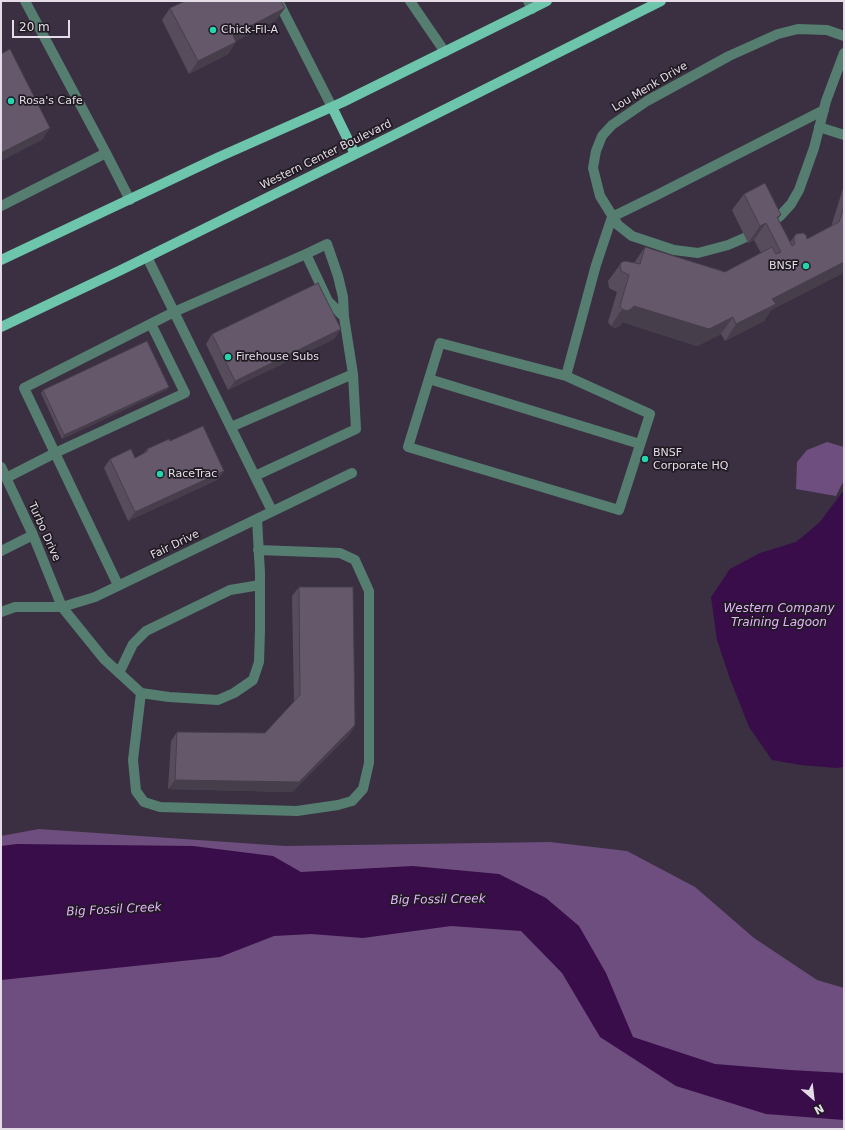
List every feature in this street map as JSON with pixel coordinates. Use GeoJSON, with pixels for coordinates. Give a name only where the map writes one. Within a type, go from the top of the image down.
{"type":"FeatureCollection","features":[{"type":"Feature","properties":{"kind":"main road"},"geometry":{"type":"LineString","coordinates":[[1,260],[219,157],[332,107],[445,52],[530,5],[547,1]]}},
{"type":"Feature","properties":{"kind":"main road","name":"Western Center Boulevard"},"geometry":{"type":"LineString","coordinates":[[1,327],[147,257],[661,1]]}},
{"type":"Feature","properties":{"kind":"main road"},"geometry":{"type":"LineString","coordinates":[[332,107],[355,154]]}},
{"type":"Feature","properties":{"kind":"street"},"geometry":{"type":"LineString","coordinates":[[25,1],[130,200]]}},
{"type":"Feature","properties":{"kind":"street"},"geometry":{"type":"LineString","coordinates":[[278,1],[332,107]]}},
{"type":"Feature","properties":{"kind":"street"},"geometry":{"type":"LineString","coordinates":[[410,1],[445,52]]}},
{"type":"Feature","properties":{"kind":"street","name":"Lou Menk Drive"},"geometry":{"type":"LineString","coordinates":[[844,36],[827,30],[798,29],[778,34],[729,56],[647,101],[612,125],[602,136],[596,151],[593,168],[600,196],[612,217],[632,236],[674,250],[698,253],[728,245],[755,234],[780,216],[791,204],[799,190],[814,148],[824,110],[844,53]]}},
{"type":"Feature","properties":{"kind":"street"},"geometry":{"type":"LineString","coordinates":[[566,376],[596,265],[612,217],[824,110]]}},
{"type":"Feature","properties":{"kind":"street"},"geometry":{"type":"LineString","coordinates":[[819,127],[844,135]]}},
{"type":"Feature","properties":{"kind":"street"},"geometry":{"type":"LineString","coordinates":[[1,206],[106,153]]}},
{"type":"Feature","properties":{"kind":"street"},"geometry":{"type":"LineString","coordinates":[[118,585],[24,388],[174,312],[327,244],[338,276],[343,297],[344,317],[353,374],[356,429],[255,476]]}},
{"type":"Feature","properties":{"kind":"street"},"geometry":{"type":"LineString","coordinates":[[306,254],[328,301],[344,317]]}},
{"type":"Feature","properties":{"kind":"street"},"geometry":{"type":"LineString","coordinates":[[147,257],[272,511]]}},
{"type":"Feature","properties":{"kind":"street"},"geometry":{"type":"LineString","coordinates":[[6,478],[55,453],[185,393],[152,324]]}},
{"type":"Feature","properties":{"kind":"street"},"geometry":{"type":"LineString","coordinates":[[440,343],[566,376],[650,414],[619,510],[408,447],[429,379],[440,343]]}},
{"type":"Feature","properties":{"kind":"street"},"geometry":{"type":"LineString","coordinates":[[231,428],[353,374]]}},
{"type":"Feature","properties":{"kind":"street"},"geometry":{"type":"LineString","coordinates":[[429,379],[640,444]]}},
{"type":"Feature","properties":{"kind":"street","name":"Turbo Drive"},"geometry":{"type":"LineString","coordinates":[[1,468],[33,535],[62,607],[104,659],[141,693]]}},
{"type":"Feature","properties":{"kind":"street","name":"Fair Drive"},"geometry":{"type":"LineString","coordinates":[[1,612],[15,608],[62,607],[95,597],[352,473]]}},
{"type":"Feature","properties":{"kind":"street"},"geometry":{"type":"LineString","coordinates":[[256,519],[260,585],[260,630],[259,662],[253,680],[234,693],[218,700],[169,697],[141,693],[133,760],[136,791],[144,802],[160,807],[297,812],[352,801],[362,789],[369,763],[369,590],[355,560],[340,553],[258,550]]}},
{"type":"Feature","properties":{"kind":"street"},"geometry":{"type":"LineString","coordinates":[[1,551],[33,535]]}},
{"type":"Feature","properties":{"kind":"street"},"geometry":{"type":"LineString","coordinates":[[119,673],[133,644],[146,631],[230,590],[260,585]]}},
{"type":"Feature","properties":{"kind":"shaded area"},"geometry":{"type":"Polygon","coordinates":[[[827,442],[844,447],[844,480],[836,496],[796,489],[797,462],[807,450],[827,442]]]}},
{"type":"Feature","properties":{"kind":"shaded area"},"geometry":{"type":"Polygon","coordinates":[[[39,829],[285,846],[550,842],[627,851],[695,887],[754,938],[817,980],[844,988],[844,1129],[1,1129],[1,836],[39,829]]]}},
{"type":"Feature","properties":{"kind":"water","name":"Western Company Training Lagoon"},"geometry":{"type":"Polygon","coordinates":[[[844,490],[844,767],[837,768],[801,765],[772,760],[749,727],[729,676],[717,640],[711,597],[730,569],[760,553],[796,542],[819,523],[844,490]]]}},
{"type":"Feature","properties":{"kind":"water","name":"Big Fossil Creek"},"geometry":{"type":"Polygon","coordinates":[[[17,844],[193,846],[273,856],[301,872],[413,866],[499,874],[546,898],[579,926],[606,973],[633,1037],[715,1064],[844,1073],[844,1120],[766,1114],[676,1086],[600,1037],[562,973],[521,931],[451,926],[363,938],[311,934],[274,936],[220,957],[1,980],[1,846],[17,844]]]}},
{"type":"Feature","properties":{"kind":"building"},"geometry":{"type":"Polygon","coordinates":[[[185,1],[281,1],[285,8],[233,35],[236,42],[198,61],[170,8],[185,1]]]}},
{"type":"Feature","properties":{"kind":"building"},"geometry":{"type":"Polygon","coordinates":[[[10,49],[50,128],[1,153],[1,54],[10,49]]]}},
{"type":"Feature","properties":{"kind":"building","name":"BNSF"},"geometry":{"type":"Polygon","coordinates":[[[765,183],[781,215],[777,217],[792,246],[795,244],[794,237],[796,234],[803,233],[806,235],[807,239],[839,222],[844,206],[844,262],[772,299],[776,304],[736,324],[733,317],[709,329],[634,306],[627,311],[622,309],[620,306],[629,275],[621,271],[620,264],[625,261],[640,264],[645,247],[725,272],[772,247],[776,254],[781,252],[766,223],[760,226],[744,194],[765,183]]]}},
{"type":"Feature","properties":{"kind":"building"},"geometry":{"type":"Polygon","coordinates":[[[318,283],[341,329],[235,381],[212,334],[318,283]]]}},
{"type":"Feature","properties":{"kind":"building"},"geometry":{"type":"Polygon","coordinates":[[[147,341],[169,387],[64,435],[43,390],[147,341]]]}},
{"type":"Feature","properties":{"kind":"building","name":"RaceTrac"},"geometry":{"type":"Polygon","coordinates":[[[203,426],[224,471],[135,512],[110,459],[131,449],[135,458],[148,451],[147,449],[169,439],[170,441],[203,426]]]}},
{"type":"Feature","properties":{"kind":"building"},"geometry":{"type":"Polygon","coordinates":[[[299,587],[353,587],[355,725],[299,782],[175,780],[177,732],[265,733],[300,695],[299,587]]]}},
{"type":"Feature","properties":{"kind":"place","name":"Chick-Fil-A"},"geometry":{"type":"Point","coordinates":[213,30]}},
{"type":"Feature","properties":{"kind":"place","name":"Rosa's Cafe"},"geometry":{"type":"Point","coordinates":[11,101]}},
{"type":"Feature","properties":{"kind":"place","name":"BNSF"},"geometry":{"type":"Point","coordinates":[806,266]}},
{"type":"Feature","properties":{"kind":"place","name":"Firehouse Subs"},"geometry":{"type":"Point","coordinates":[228,357]}},
{"type":"Feature","properties":{"kind":"place","name":"BNSF Corporate HQ"},"geometry":{"type":"Point","coordinates":[645,459]}},
{"type":"Feature","properties":{"kind":"place","name":"RaceTrac"},"geometry":{"type":"Point","coordinates":[160,474]}}]}
